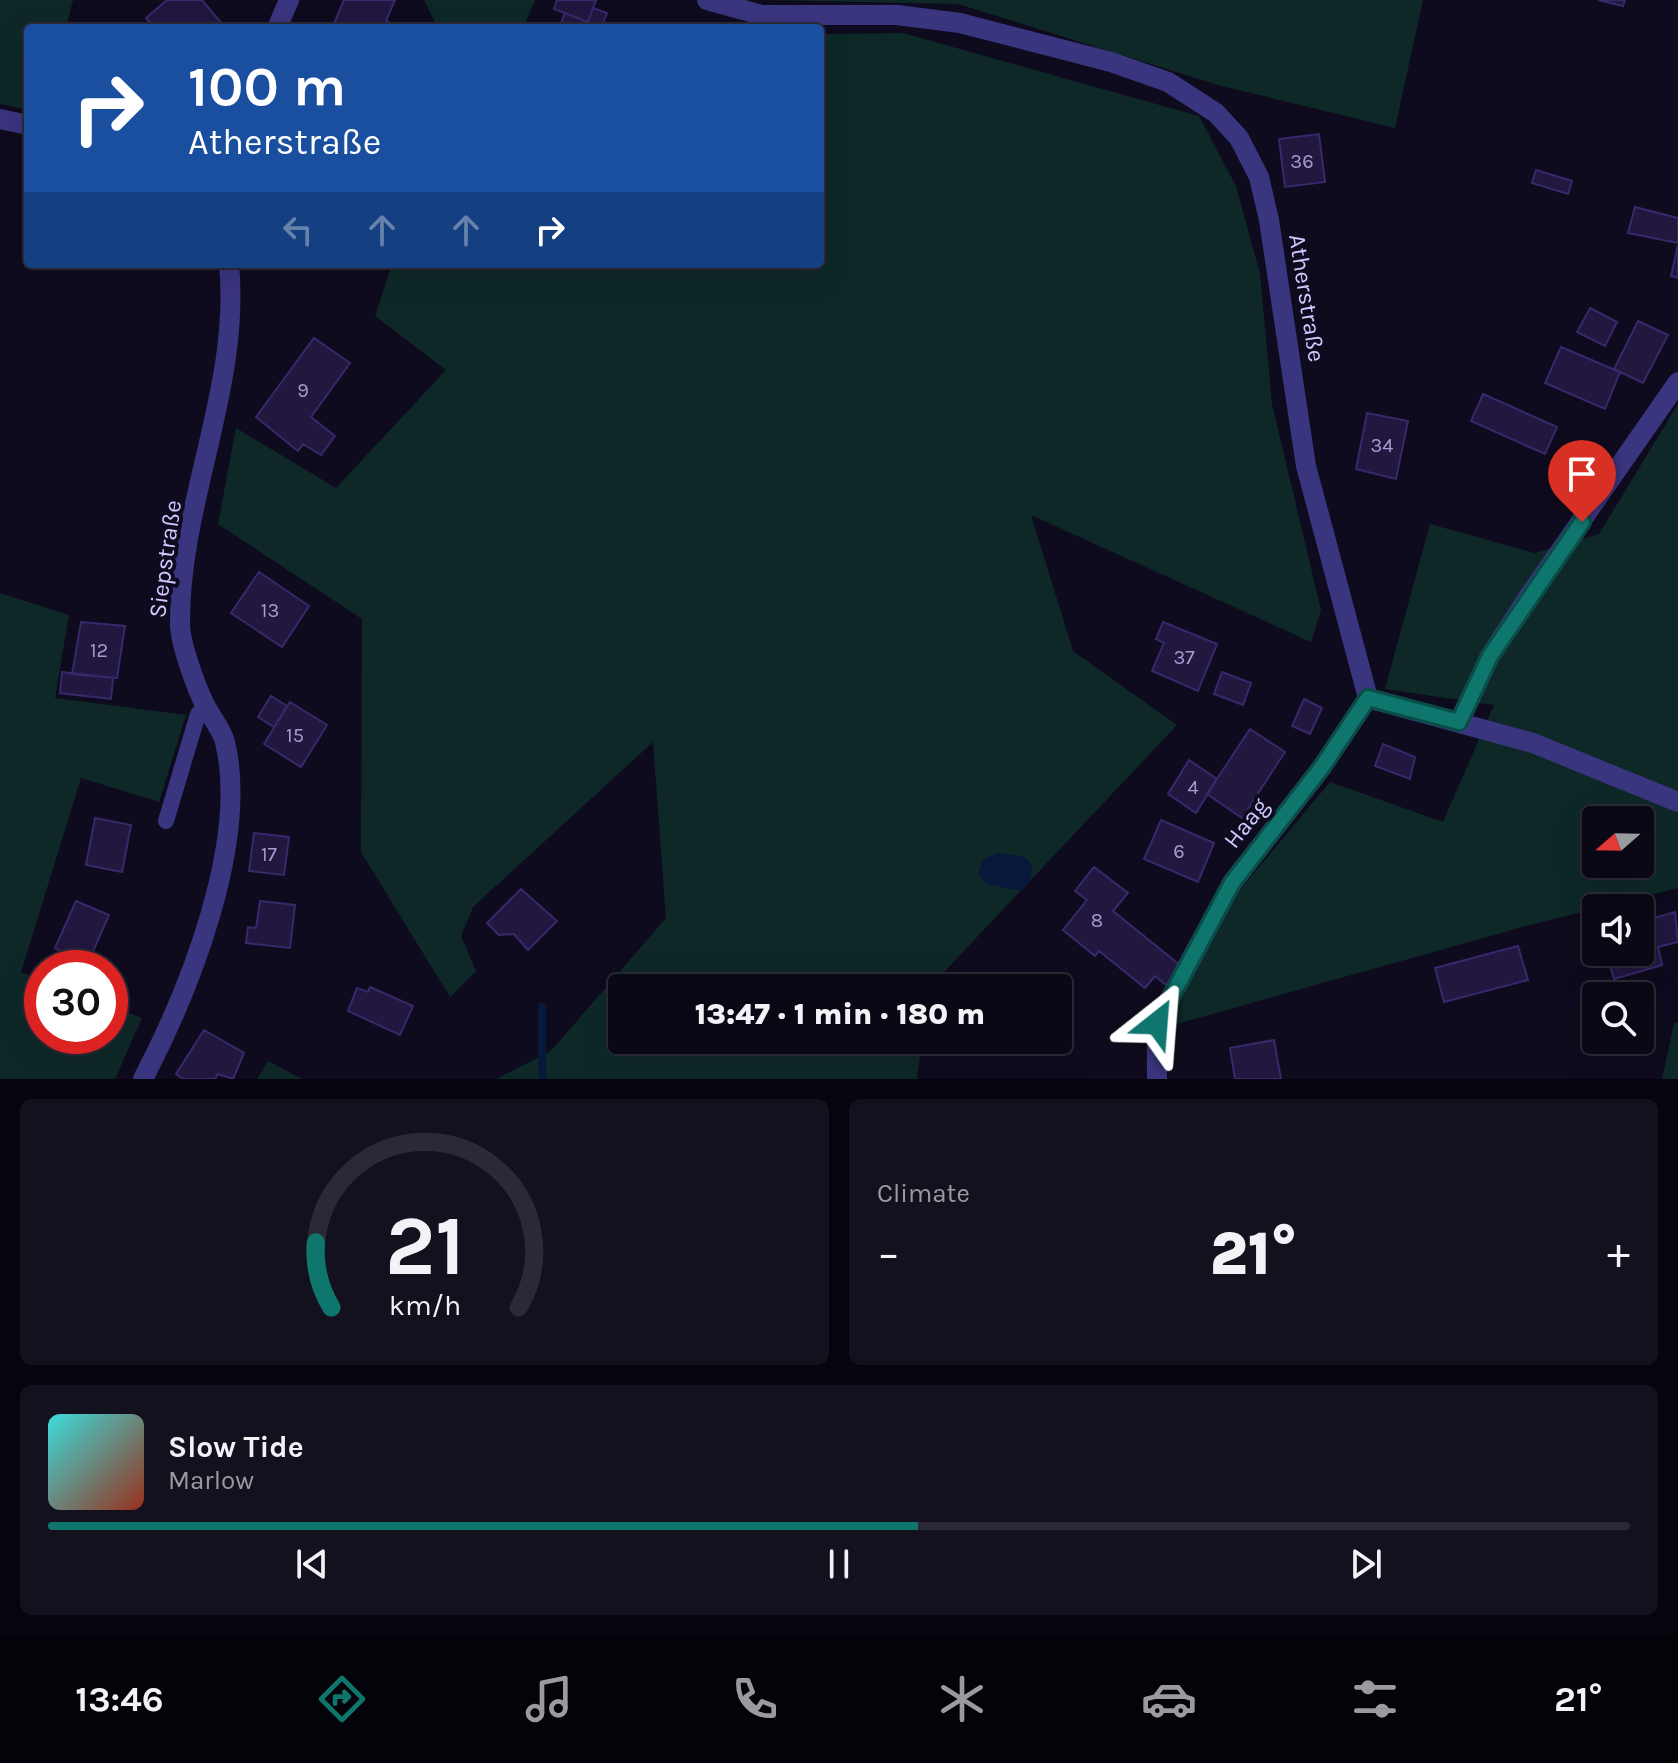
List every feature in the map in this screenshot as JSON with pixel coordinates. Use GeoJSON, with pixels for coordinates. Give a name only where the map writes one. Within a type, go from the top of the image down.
{"type":"FeatureCollection","features":[{"type":"Feature","properties":{"kind":"street"},"geometry":{"type":"LineString","coordinates":[[279,24],[289,0]]}},
{"type":"Feature","properties":{"kind":"street","name":"Atherstraße"},"geometry":{"type":"LineString","coordinates":[[707,0],[762,15],[897,15],[960,23],[1111,62],[1168,82],[1216,113],[1239,138],[1259,177],[1306,466],[1368,698]]}},
{"type":"Feature","properties":{"kind":"street"},"geometry":{"type":"LineString","coordinates":[[0,119],[24,124]]}},
{"type":"Feature","properties":{"kind":"street","name":"Siepstraße"},"geometry":{"type":"LineString","coordinates":[[143,1079],[201,947],[223,859],[231,796],[224,740],[206,707],[180,626],[189,546],[230,340],[229,268]]}},
{"type":"Feature","properties":{"kind":"street"},"geometry":{"type":"LineString","coordinates":[[1459,722],[1490,656],[1678,382]]}},
{"type":"Feature","properties":{"kind":"street"},"geometry":{"type":"LineString","coordinates":[[1368,698],[1533,743],[1678,802]]}},
{"type":"Feature","properties":{"kind":"street","name":"Haag"},"geometry":{"type":"LineString","coordinates":[[1157,1079],[1157,1023],[1232,883],[1322,767],[1368,698]]}},
{"type":"Feature","properties":{"kind":"lane"},"geometry":{"type":"LineString","coordinates":[[166,821],[198,714],[206,707]]}},
{"type":"Feature","properties":{"kind":"green space"},"geometry":{"type":"Polygon","coordinates":[[[0,0],[73,0],[67,24],[24,24],[24,109],[0,104],[0,0]]]}},
{"type":"Feature","properties":{"kind":"green space"},"geometry":{"type":"Polygon","coordinates":[[[424,0],[535,0],[525,24],[436,24],[424,0]]]}},
{"type":"Feature","properties":{"kind":"green space"},"geometry":{"type":"Polygon","coordinates":[[[769,0],[1423,0],[1395,128],[1218,85],[958,4],[769,0]]]}},
{"type":"Feature","properties":{"kind":"green space"},"geometry":{"type":"Polygon","coordinates":[[[903,33],[1199,116],[1236,186],[1260,274],[1272,404],[1321,610],[1311,642],[1031,515],[1073,651],[1177,725],[942,974],[618,974],[666,918],[653,742],[473,907],[461,936],[476,971],[450,997],[361,852],[362,619],[218,524],[236,428],[336,488],[446,370],[375,316],[391,268],[824,268],[824,34],[903,33]]]}},
{"type":"Feature","properties":{"kind":"green space"},"geometry":{"type":"Polygon","coordinates":[[[1678,404],[1678,888],[1654,894],[1582,894],[1582,912],[1166,1027],[1239,891],[1330,782],[1443,822],[1494,705],[1385,689],[1430,524],[1535,553],[1599,534],[1678,404]]]}},
{"type":"Feature","properties":{"kind":"green space"},"geometry":{"type":"Polygon","coordinates":[[[0,593],[69,615],[55,698],[186,715],[159,802],[81,778],[28,950],[24,950],[21,972],[24,973],[24,1054],[126,1054],[115,1079],[0,1079],[0,593]]]}},
{"type":"Feature","properties":{"kind":"green space"},"geometry":{"type":"Polygon","coordinates":[[[608,985],[608,1054],[920,1054],[917,1079],[496,1079],[551,1051],[608,985]]]}},
{"type":"Feature","properties":{"kind":"green space"},"geometry":{"type":"Polygon","coordinates":[[[128,1013],[142,1018],[128,1050],[128,1013]]]}},
{"type":"Feature","properties":{"kind":"green space"},"geometry":{"type":"Polygon","coordinates":[[[1678,1022],[1678,1079],[1662,1079],[1674,1023],[1678,1022]]]}},
{"type":"Feature","properties":{"kind":"green space"},"geometry":{"type":"Polygon","coordinates":[[[268,1061],[302,1079],[257,1079],[268,1061]]]}},
{"type":"Feature","properties":{"kind":"water"},"geometry":{"type":"Polygon","coordinates":[[[999,853],[1024,857],[1032,865],[1030,882],[1021,891],[986,884],[979,873],[983,859],[999,853]]]}},
{"type":"Feature","properties":{"kind":"building"},"geometry":{"type":"Polygon","coordinates":[[[167,0],[202,0],[222,24],[151,24],[146,18],[167,0]]]}},
{"type":"Feature","properties":{"kind":"building"},"geometry":{"type":"Polygon","coordinates":[[[344,0],[395,0],[386,21],[392,24],[334,24],[344,0]]]}},
{"type":"Feature","properties":{"kind":"building"},"geometry":{"type":"Polygon","coordinates":[[[557,0],[596,0],[588,22],[554,9],[557,0]]]}},
{"type":"Feature","properties":{"kind":"building"},"geometry":{"type":"Polygon","coordinates":[[[1598,0],[1625,0],[1623,6],[1598,0]]]}},
{"type":"Feature","properties":{"kind":"building"},"geometry":{"type":"Polygon","coordinates":[[[593,8],[607,13],[603,24],[587,24],[593,8]]]}},
{"type":"Feature","properties":{"kind":"building"},"geometry":{"type":"Polygon","coordinates":[[[565,13],[588,22],[587,24],[561,24],[565,13]]]}},
{"type":"Feature","properties":{"kind":"building"},"geometry":{"type":"Polygon","coordinates":[[[1319,134],[1325,182],[1285,187],[1279,139],[1319,134]]]}},
{"type":"Feature","properties":{"kind":"building"},"geometry":{"type":"Polygon","coordinates":[[[1536,170],[1572,181],[1568,194],[1532,183],[1536,170]]]}},
{"type":"Feature","properties":{"kind":"building"},"geometry":{"type":"Polygon","coordinates":[[[1635,207],[1678,218],[1678,243],[1628,233],[1635,207]]]}},
{"type":"Feature","properties":{"kind":"building"},"geometry":{"type":"Polygon","coordinates":[[[1678,245],[1678,278],[1671,276],[1678,245]]]}},
{"type":"Feature","properties":{"kind":"building"},"geometry":{"type":"Polygon","coordinates":[[[1590,308],[1617,322],[1605,346],[1577,332],[1590,308]]]}},
{"type":"Feature","properties":{"kind":"building"},"geometry":{"type":"Polygon","coordinates":[[[1638,321],[1668,335],[1643,383],[1614,369],[1638,321]]]}},
{"type":"Feature","properties":{"kind":"building"},"geometry":{"type":"Polygon","coordinates":[[[314,338],[350,363],[311,417],[335,436],[321,455],[303,444],[298,451],[256,417],[314,338]]]}},
{"type":"Feature","properties":{"kind":"building"},"geometry":{"type":"Polygon","coordinates":[[[1561,347],[1620,372],[1605,409],[1545,383],[1561,347]]]}},
{"type":"Feature","properties":{"kind":"building"},"geometry":{"type":"Polygon","coordinates":[[[1483,394],[1557,427],[1545,454],[1471,421],[1483,394]]]}},
{"type":"Feature","properties":{"kind":"building"},"geometry":{"type":"Polygon","coordinates":[[[1367,413],[1408,421],[1396,479],[1356,469],[1367,413]]]}},
{"type":"Feature","properties":{"kind":"building"},"geometry":{"type":"Polygon","coordinates":[[[259,572],[309,606],[282,647],[231,613],[259,572]]]}},
{"type":"Feature","properties":{"kind":"building"},"geometry":{"type":"Polygon","coordinates":[[[81,622],[125,626],[117,678],[72,674],[81,622]]]}},
{"type":"Feature","properties":{"kind":"building"},"geometry":{"type":"Polygon","coordinates":[[[1163,622],[1217,644],[1198,691],[1152,671],[1164,643],[1156,639],[1163,622]]]}},
{"type":"Feature","properties":{"kind":"building"},"geometry":{"type":"Polygon","coordinates":[[[62,672],[113,678],[111,699],[60,693],[62,672]]]}},
{"type":"Feature","properties":{"kind":"building"},"geometry":{"type":"Polygon","coordinates":[[[1222,672],[1251,683],[1243,705],[1214,694],[1222,672]]]}},
{"type":"Feature","properties":{"kind":"building"},"geometry":{"type":"Polygon","coordinates":[[[271,696],[287,706],[274,727],[258,717],[271,696]]]}},
{"type":"Feature","properties":{"kind":"building"},"geometry":{"type":"Polygon","coordinates":[[[1304,699],[1322,708],[1310,734],[1292,726],[1304,699]]]}},
{"type":"Feature","properties":{"kind":"building"},"geometry":{"type":"Polygon","coordinates":[[[290,702],[327,725],[301,767],[264,744],[290,702]]]}},
{"type":"Feature","properties":{"kind":"building"},"geometry":{"type":"Polygon","coordinates":[[[1250,729],[1285,752],[1242,818],[1207,794],[1250,729]]]}},
{"type":"Feature","properties":{"kind":"building"},"geometry":{"type":"Polygon","coordinates":[[[1383,744],[1415,757],[1410,779],[1375,766],[1383,744]]]}},
{"type":"Feature","properties":{"kind":"building"},"geometry":{"type":"Polygon","coordinates":[[[1189,760],[1217,779],[1196,813],[1168,794],[1189,760]]]}},
{"type":"Feature","properties":{"kind":"building"},"geometry":{"type":"Polygon","coordinates":[[[95,818],[131,825],[122,872],[86,865],[95,818]]]}},
{"type":"Feature","properties":{"kind":"building"},"geometry":{"type":"Polygon","coordinates":[[[1161,820],[1214,843],[1198,882],[1144,859],[1161,820]]]}},
{"type":"Feature","properties":{"kind":"building"},"geometry":{"type":"Polygon","coordinates":[[[254,833],[289,837],[284,875],[249,871],[254,833]]]}},
{"type":"Feature","properties":{"kind":"building"},"geometry":{"type":"Polygon","coordinates":[[[1094,867],[1128,893],[1113,911],[1181,966],[1166,985],[1155,976],[1145,988],[1099,951],[1095,956],[1063,930],[1087,900],[1075,891],[1094,867]]]}},
{"type":"Feature","properties":{"kind":"building"},"geometry":{"type":"Polygon","coordinates":[[[521,889],[557,921],[528,950],[514,934],[499,935],[487,923],[521,889]]]}},
{"type":"Feature","properties":{"kind":"building"},"geometry":{"type":"Polygon","coordinates":[[[76,901],[109,915],[94,950],[55,948],[76,901]]]}},
{"type":"Feature","properties":{"kind":"building"},"geometry":{"type":"Polygon","coordinates":[[[260,901],[295,905],[290,948],[246,943],[248,927],[256,928],[260,901]]]}},
{"type":"Feature","properties":{"kind":"building"},"geometry":{"type":"Polygon","coordinates":[[[1675,912],[1678,942],[1658,947],[1662,965],[1614,979],[1610,966],[1654,966],[1654,918],[1675,912]]]}},
{"type":"Feature","properties":{"kind":"building"},"geometry":{"type":"Polygon","coordinates":[[[1518,946],[1528,980],[1444,1002],[1435,968],[1518,946]]]}},
{"type":"Feature","properties":{"kind":"building"},"geometry":{"type":"Polygon","coordinates":[[[370,987],[413,1006],[400,1035],[348,1011],[357,988],[368,992],[370,987]]]}},
{"type":"Feature","properties":{"kind":"building"},"geometry":{"type":"Polygon","coordinates":[[[204,1030],[244,1053],[233,1079],[218,1074],[215,1079],[183,1079],[176,1074],[204,1030]]]}},
{"type":"Feature","properties":{"kind":"building"},"geometry":{"type":"Polygon","coordinates":[[[1274,1040],[1281,1079],[1235,1079],[1230,1048],[1274,1040]]]}},
{"type":"Feature","properties":{"kind":"waterway"},"geometry":{"type":"LineString","coordinates":[[542,1006],[542,1079]]}},
{"type":"Feature","properties":{"kind":"route"},"geometry":{"type":"LineString","coordinates":[[1157,1023],[1232,883],[1322,767],[1368,698],[1459,722],[1490,656],[1582,522]]}}]}
